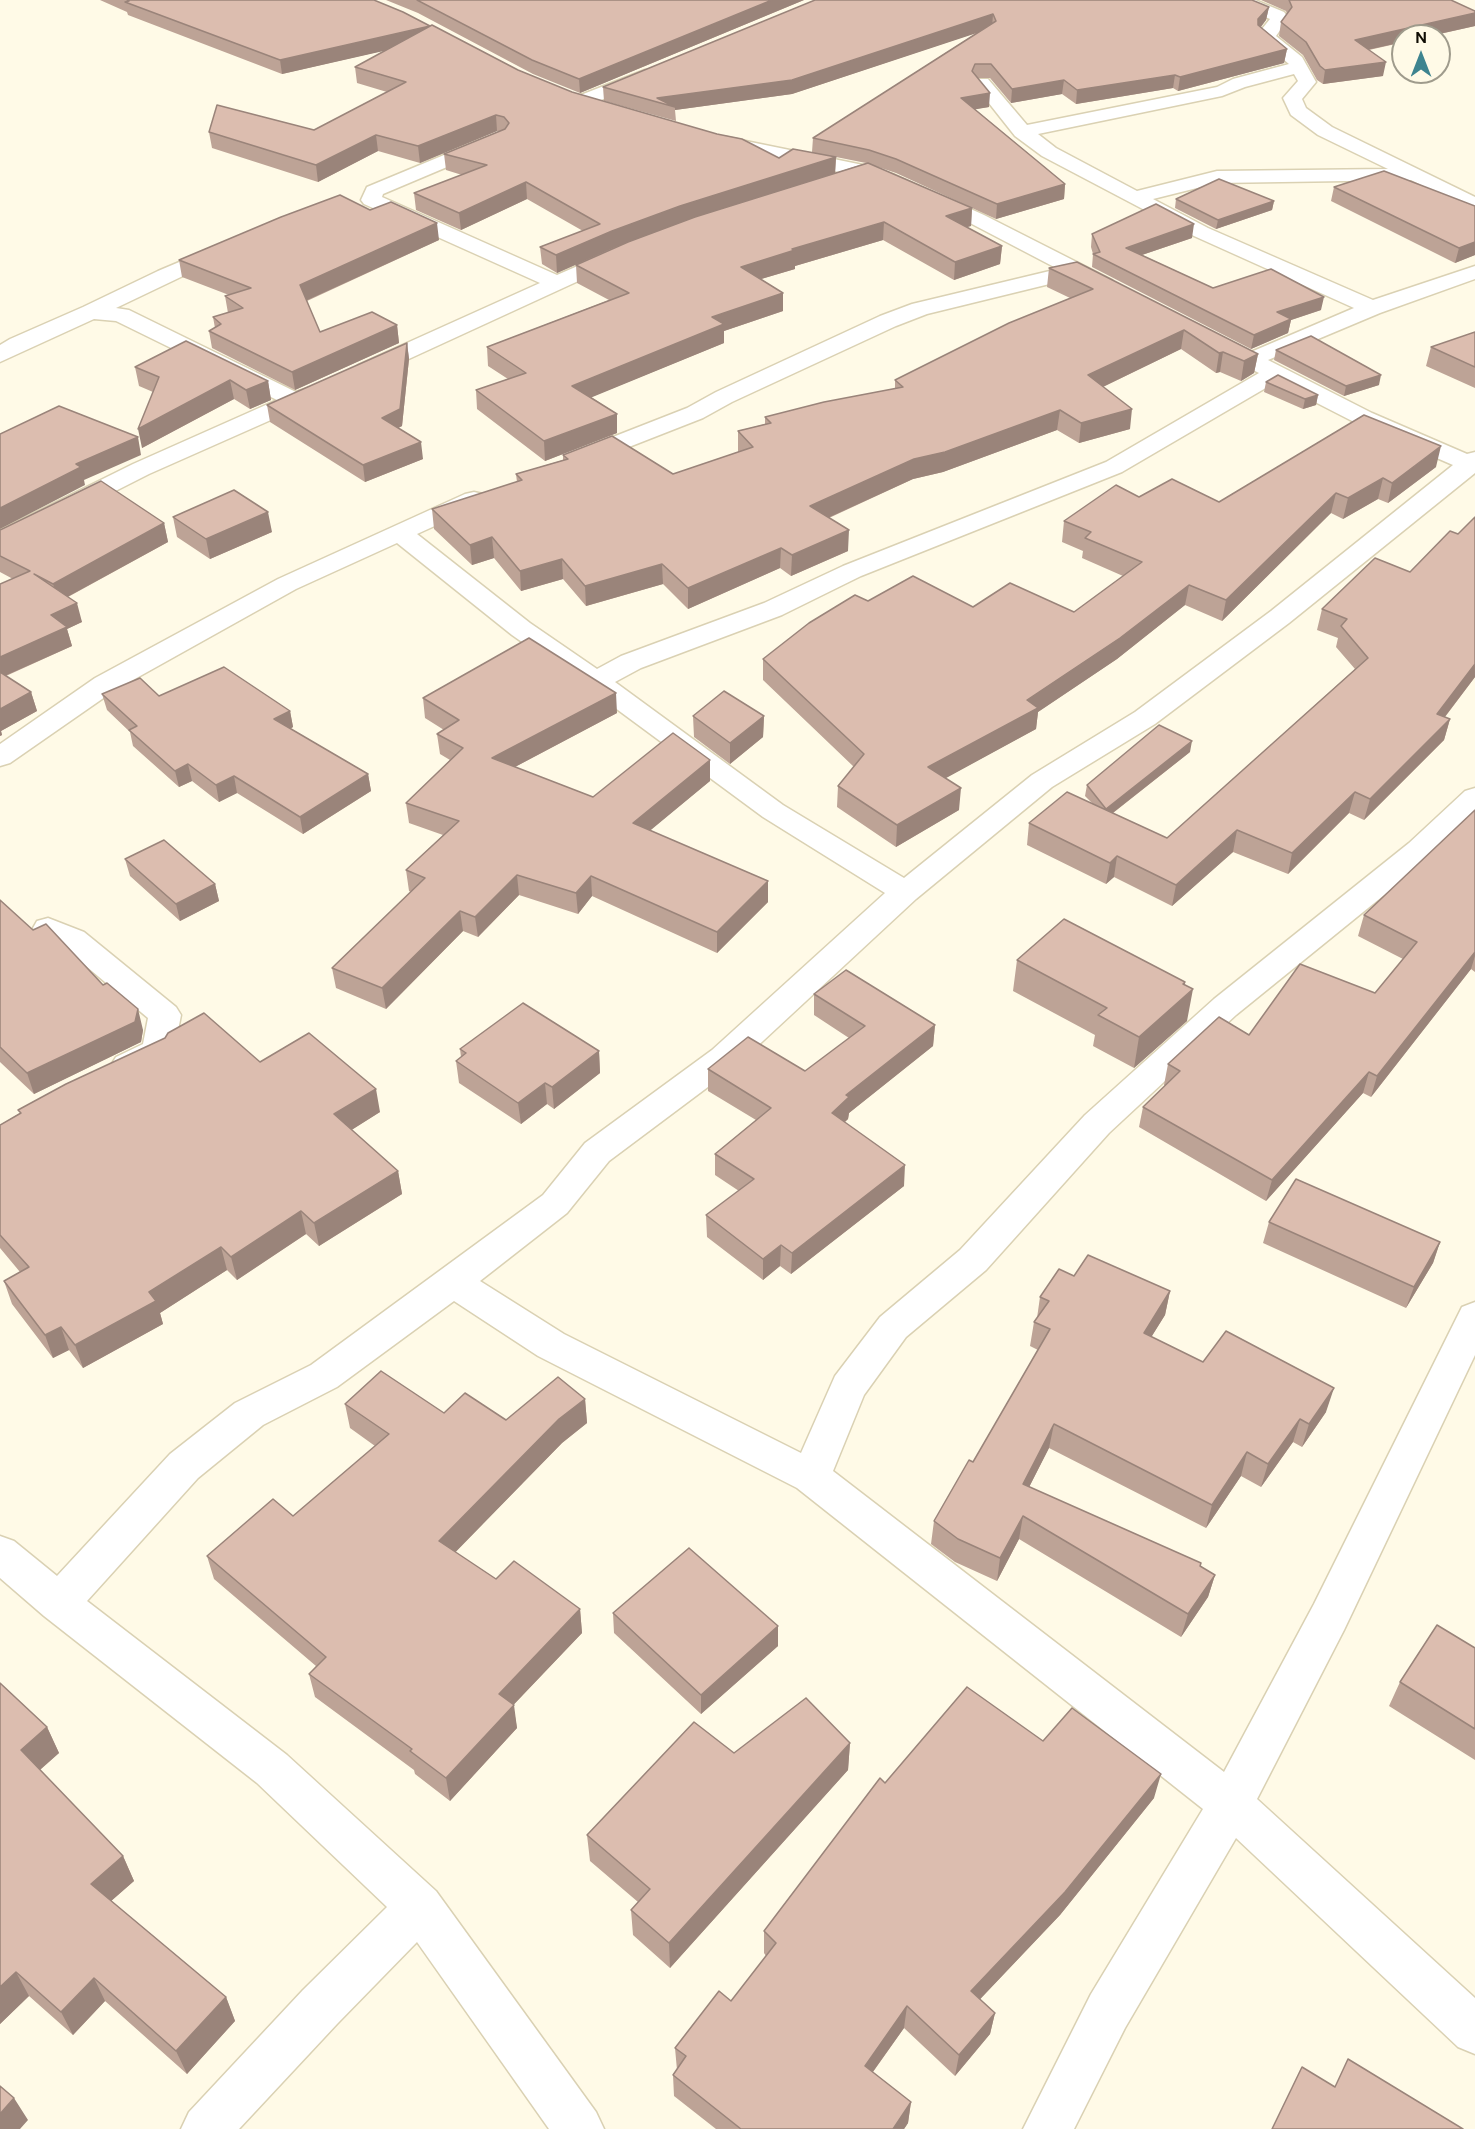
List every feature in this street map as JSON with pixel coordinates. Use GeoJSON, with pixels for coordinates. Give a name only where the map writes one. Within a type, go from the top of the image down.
{"type":"FeatureCollection","features":[{"type":"Feature","properties":{"kind":"street"},"geometry":{"type":"LineString","coordinates":[[1240,0],[1278,16],[1279,19],[1267,34],[1267,38],[1296,61],[1307,82],[1292,98],[1298,111],[1325,131],[1475,205]]}},
{"type":"Feature","properties":{"kind":"street"},"geometry":{"type":"LineString","coordinates":[[1022,132],[1222,91],[1239,83],[1300,67]]}},
{"type":"Feature","properties":{"kind":"street"},"geometry":{"type":"LineString","coordinates":[[580,102],[662,68]]}},
{"type":"Feature","properties":{"kind":"street"},"geometry":{"type":"LineString","coordinates":[[982,83],[1022,132],[1049,152],[1133,198],[1202,232],[1372,308]]}},
{"type":"Feature","properties":{"kind":"street"},"geometry":{"type":"LineString","coordinates":[[560,94],[614,112]]}},
{"type":"Feature","properties":{"kind":"street"},"geometry":{"type":"LineString","coordinates":[[706,138],[868,172],[977,219],[1126,296]]}},
{"type":"Feature","properties":{"kind":"street"},"geometry":{"type":"LineString","coordinates":[[352,199],[498,139]]}},
{"type":"Feature","properties":{"kind":"street"},"geometry":{"type":"LineString","coordinates":[[823,186],[868,172]]}},
{"type":"Feature","properties":{"kind":"street"},"geometry":{"type":"LineString","coordinates":[[1133,198],[1217,177],[1415,174]]}},
{"type":"Feature","properties":{"kind":"street"},"geometry":{"type":"LineString","coordinates":[[374,191],[371,200],[557,284]]}},
{"type":"Feature","properties":{"kind":"street"},"geometry":{"type":"LineString","coordinates":[[0,355],[18,344],[91,312],[165,275],[242,242]]}},
{"type":"Feature","properties":{"kind":"street"},"geometry":{"type":"LineString","coordinates":[[346,378],[639,247]]}},
{"type":"Feature","properties":{"kind":"street"},"geometry":{"type":"LineString","coordinates":[[555,468],[694,413],[888,321],[921,309],[1077,271]]}},
{"type":"Feature","properties":{"kind":"street"},"geometry":{"type":"LineString","coordinates":[[1250,360],[1372,308],[1475,272]]}},
{"type":"Feature","properties":{"kind":"street"},"geometry":{"type":"LineString","coordinates":[[91,312],[121,315],[296,401]]}},
{"type":"Feature","properties":{"kind":"street"},"geometry":{"type":"LineString","coordinates":[[59,1603],[184,1466],[249,1414],[324,1376],[555,1204],[597,1152],[678,1095],[724,1058],[905,892],[1042,781],[1145,718],[1280,618],[1473,463],[1364,418],[1196,333]]}},
{"type":"Feature","properties":{"kind":"street"},"geometry":{"type":"LineString","coordinates":[[596,681],[631,662],[774,609],[852,571],[1114,467],[1275,373]]}},
{"type":"Feature","properties":{"kind":"street"},"geometry":{"type":"LineString","coordinates":[[0,540],[141,469],[326,387]]}},
{"type":"Feature","properties":{"kind":"street"},"geometry":{"type":"LineString","coordinates":[[0,757],[105,684],[287,584],[446,510],[500,489]]}},
{"type":"Feature","properties":{"kind":"street"},"geometry":{"type":"LineString","coordinates":[[399,532],[521,629],[773,811],[905,892]]}},
{"type":"Feature","properties":{"kind":"street"},"geometry":{"type":"LineString","coordinates":[[811,1476],[848,1387],[893,1327],[973,1260],[1105,1116],[1225,1007],[1420,850],[1475,797]]}},
{"type":"Feature","properties":{"kind":"street"},"geometry":{"type":"LineString","coordinates":[[48,928],[73,939],[165,1015],[158,1052],[99,1078]]}},
{"type":"Feature","properties":{"kind":"street"},"geometry":{"type":"LineString","coordinates":[[453,1282],[551,1345],[811,1476],[1230,1804],[1475,2030]]}},
{"type":"Feature","properties":{"kind":"street"},"geometry":{"type":"LineString","coordinates":[[1048,2129],[1108,2011],[1230,1804],[1329,1617],[1475,1317]]}},
{"type":"Feature","properties":{"kind":"street"},"geometry":{"type":"LineString","coordinates":[[0,1553],[59,1603],[272,1769],[420,1907],[579,2129]]}},
{"type":"Feature","properties":{"kind":"street"},"geometry":{"type":"LineString","coordinates":[[206,2129],[320,2007],[420,1907]]}},
{"type":"Feature","properties":{"kind":"building"},"geometry":{"type":"Polygon","coordinates":[[[127,0],[374,0],[430,26],[280,60],[125,2],[129,1],[127,0]]]}},
{"type":"Feature","properties":{"kind":"building"},"geometry":{"type":"Polygon","coordinates":[[[417,0],[772,0],[579,79],[532,60],[417,0]]]}},
{"type":"Feature","properties":{"kind":"building"},"geometry":{"type":"Polygon","coordinates":[[[815,0],[1252,0],[1269,7],[1258,19],[1258,25],[1287,49],[1180,77],[1175,75],[1077,90],[1064,80],[1012,89],[991,64],[975,64],[972,71],[990,93],[961,98],[1065,184],[997,204],[896,159],[869,150],[813,138],[996,21],[993,14],[792,80],[657,98],[675,107],[603,87],[815,0]]]}},
{"type":"Feature","properties":{"kind":"building"},"geometry":{"type":"Polygon","coordinates":[[[1289,0],[1451,0],[1475,13],[1426,24],[1391,24],[1391,32],[1355,40],[1386,62],[1325,70],[1320,66],[1306,42],[1281,22],[1292,7],[1289,0]]]}},
{"type":"Feature","properties":{"kind":"building"},"geometry":{"type":"Polygon","coordinates":[[[432,25],[518,70],[572,92],[717,134],[742,139],[779,158],[793,149],[836,157],[680,206],[556,255],[540,247],[600,224],[526,182],[459,213],[414,193],[487,165],[444,154],[505,129],[509,123],[504,117],[496,115],[418,146],[376,135],[316,165],[209,132],[217,105],[314,130],[406,82],[355,67],[432,25]]]}},
{"type":"Feature","properties":{"kind":"building"},"geometry":{"type":"Polygon","coordinates":[[[868,163],[972,208],[946,216],[1002,246],[955,262],[884,222],[792,249],[795,250],[741,267],[783,293],[712,317],[724,324],[572,386],[617,414],[544,441],[476,390],[526,373],[487,347],[629,293],[576,265],[628,242],[695,217],[868,163]]]}},
{"type":"Feature","properties":{"kind":"building"},"geometry":{"type":"Polygon","coordinates":[[[1384,171],[1475,206],[1475,242],[1459,248],[1334,187],[1384,171]]]}},
{"type":"Feature","properties":{"kind":"building"},"geometry":{"type":"Polygon","coordinates":[[[1219,179],[1274,201],[1218,220],[1176,199],[1219,179]]]}},
{"type":"Feature","properties":{"kind":"building"},"geometry":{"type":"Polygon","coordinates":[[[340,195],[370,210],[391,202],[437,223],[300,285],[320,332],[372,312],[397,325],[292,372],[209,331],[221,324],[213,317],[243,308],[225,296],[251,288],[179,260],[340,195]]]}},
{"type":"Feature","properties":{"kind":"building"},"geometry":{"type":"Polygon","coordinates":[[[1156,204],[1194,224],[1126,248],[1213,288],[1271,269],[1324,297],[1277,312],[1291,319],[1254,335],[1093,254],[1100,252],[1092,234],[1156,204]]]}},
{"type":"Feature","properties":{"kind":"building"},"geometry":{"type":"Polygon","coordinates":[[[1077,262],[1258,354],[1244,361],[1223,352],[1219,353],[1184,330],[1088,375],[1132,409],[1081,423],[1060,410],[945,452],[914,459],[810,506],[849,530],[792,555],[781,548],[688,588],[662,564],[585,586],[562,559],[520,571],[492,537],[470,545],[432,509],[522,480],[516,474],[568,459],[563,455],[612,436],[673,474],[753,447],[738,431],[771,423],[765,417],[824,402],[903,387],[895,380],[1009,323],[1093,289],[1049,268],[1077,262]]]}},
{"type":"Feature","properties":{"kind":"building"},"geometry":{"type":"Polygon","coordinates":[[[1475,332],[1475,367],[1431,347],[1475,332]]]}},
{"type":"Feature","properties":{"kind":"building"},"geometry":{"type":"Polygon","coordinates":[[[1311,336],[1381,375],[1346,386],[1276,350],[1311,336]]]}},
{"type":"Feature","properties":{"kind":"building"},"geometry":{"type":"Polygon","coordinates":[[[186,341],[268,381],[246,390],[230,380],[138,429],[159,377],[135,367],[186,341]]]}},
{"type":"Feature","properties":{"kind":"building"},"geometry":{"type":"Polygon","coordinates":[[[407,343],[400,409],[382,418],[421,442],[363,465],[267,405],[407,343]]]}},
{"type":"Feature","properties":{"kind":"building"},"geometry":{"type":"Polygon","coordinates":[[[1278,375],[1318,395],[1305,399],[1266,382],[1278,375]]]}},
{"type":"Feature","properties":{"kind":"building"},"geometry":{"type":"Polygon","coordinates":[[[59,406],[138,437],[76,464],[81,467],[0,508],[0,434],[59,406]]]}},
{"type":"Feature","properties":{"kind":"building"},"geometry":{"type":"Polygon","coordinates":[[[1364,415],[1441,446],[1392,483],[1383,478],[1348,498],[1336,493],[1226,600],[1189,585],[1120,638],[1027,700],[1038,708],[928,767],[961,788],[897,825],[838,786],[864,754],[763,659],[809,623],[855,595],[868,601],[913,576],[973,607],[1010,583],[1074,612],[1142,562],[1085,538],[1091,532],[1064,521],[1116,485],[1139,497],[1172,479],[1219,502],[1364,415]]]}},
{"type":"Feature","properties":{"kind":"building"},"geometry":{"type":"Polygon","coordinates":[[[101,481],[164,523],[53,584],[34,574],[77,603],[51,615],[67,627],[0,657],[0,584],[30,571],[0,556],[0,530],[101,481]]]}},
{"type":"Feature","properties":{"kind":"building"},"geometry":{"type":"Polygon","coordinates":[[[234,490],[268,512],[206,539],[173,517],[234,490]]]}},
{"type":"Feature","properties":{"kind":"building"},"geometry":{"type":"Polygon","coordinates":[[[1475,517],[1475,664],[1437,714],[1450,719],[1370,799],[1355,792],[1292,853],[1237,830],[1176,885],[1117,856],[1110,863],[1029,823],[1067,792],[1167,838],[1368,658],[1341,626],[1347,619],[1322,609],[1375,558],[1410,572],[1450,531],[1458,534],[1475,517]]]}},
{"type":"Feature","properties":{"kind":"building"},"geometry":{"type":"Polygon","coordinates":[[[529,638],[616,693],[492,758],[593,797],[673,733],[710,760],[633,823],[768,881],[717,932],[591,876],[576,893],[517,875],[475,917],[460,911],[382,988],[332,968],[425,878],[406,870],[459,821],[406,803],[463,748],[437,734],[459,720],[423,698],[529,638]]]}},
{"type":"Feature","properties":{"kind":"building"},"geometry":{"type":"Polygon","coordinates":[[[224,667],[290,711],[274,719],[368,774],[300,817],[234,776],[216,785],[188,764],[175,771],[129,730],[137,726],[102,694],[140,678],[159,696],[224,667]]]}},
{"type":"Feature","properties":{"kind":"building"},"geometry":{"type":"Polygon","coordinates":[[[0,672],[31,692],[0,709],[0,672]]]}},
{"type":"Feature","properties":{"kind":"building"},"geometry":{"type":"Polygon","coordinates":[[[724,691],[764,716],[730,743],[693,716],[724,691]]]}},
{"type":"Feature","properties":{"kind":"building"},"geometry":{"type":"Polygon","coordinates":[[[1159,725],[1192,741],[1106,809],[1087,785],[1159,725]]]}},
{"type":"Feature","properties":{"kind":"building"},"geometry":{"type":"Polygon","coordinates":[[[1475,810],[1475,952],[1377,1076],[1369,1072],[1272,1180],[1143,1107],[1180,1071],[1168,1064],[1219,1017],[1249,1035],[1300,964],[1375,993],[1417,942],[1364,915],[1475,810]]]}},
{"type":"Feature","properties":{"kind":"building"},"geometry":{"type":"Polygon","coordinates":[[[164,840],[215,884],[176,904],[125,859],[164,840]]]}},
{"type":"Feature","properties":{"kind":"building"},"geometry":{"type":"Polygon","coordinates":[[[0,900],[33,930],[46,924],[103,985],[107,983],[138,1009],[135,1022],[27,1073],[0,1047],[0,900]]]}},
{"type":"Feature","properties":{"kind":"building"},"geometry":{"type":"Polygon","coordinates":[[[1064,919],[1185,982],[1183,984],[1193,989],[1139,1037],[1098,1015],[1107,1008],[1017,960],[1064,919]]]}},
{"type":"Feature","properties":{"kind":"building"},"geometry":{"type":"Polygon","coordinates":[[[846,970],[935,1025],[846,1095],[849,1097],[832,1113],[905,1165],[792,1253],[781,1245],[763,1259],[706,1215],[754,1179],[715,1154],[771,1108],[708,1069],[748,1037],[805,1071],[865,1026],[814,994],[846,970]]]}},
{"type":"Feature","properties":{"kind":"building"},"geometry":{"type":"Polygon","coordinates":[[[523,1003],[599,1051],[552,1087],[545,1083],[518,1103],[456,1061],[466,1053],[460,1049],[523,1003]]]}},
{"type":"Feature","properties":{"kind":"building"},"geometry":{"type":"Polygon","coordinates":[[[204,1013],[260,1062],[309,1033],[376,1089],[334,1114],[398,1171],[314,1223],[301,1211],[231,1257],[221,1247],[149,1292],[156,1301],[75,1345],[61,1327],[45,1335],[4,1281],[29,1267],[0,1235],[0,1125],[21,1113],[18,1110],[66,1084],[165,1038],[168,1033],[204,1013]]]}},
{"type":"Feature","properties":{"kind":"building"},"geometry":{"type":"Polygon","coordinates":[[[1296,1179],[1440,1242],[1414,1287],[1269,1222],[1296,1179]]]}},
{"type":"Feature","properties":{"kind":"building"},"geometry":{"type":"Polygon","coordinates":[[[1088,1255],[1170,1291],[1144,1333],[1203,1362],[1226,1331],[1334,1388],[1309,1424],[1300,1419],[1268,1464],[1247,1452],[1212,1505],[1054,1424],[1023,1484],[1201,1563],[1200,1566],[1215,1575],[1188,1614],[1023,1516],[1000,1558],[958,1539],[934,1521],[969,1460],[973,1462],[1050,1329],[1034,1322],[1049,1301],[1040,1297],[1059,1269],[1074,1276],[1088,1255]]]}},
{"type":"Feature","properties":{"kind":"building"},"geometry":{"type":"Polygon","coordinates":[[[381,1371],[444,1413],[465,1393],[506,1420],[558,1377],[585,1399],[559,1419],[439,1541],[496,1579],[514,1561],[580,1609],[499,1694],[514,1705],[446,1778],[410,1751],[412,1749],[309,1674],[326,1657],[207,1556],[273,1499],[293,1516],[389,1434],[345,1404],[381,1371]]]}},
{"type":"Feature","properties":{"kind":"building"},"geometry":{"type":"Polygon","coordinates":[[[689,1548],[778,1626],[701,1695],[613,1613],[689,1548]]]}},
{"type":"Feature","properties":{"kind":"building"},"geometry":{"type":"Polygon","coordinates":[[[1437,1625],[1475,1648],[1475,1729],[1400,1682],[1437,1625]]]}},
{"type":"Feature","properties":{"kind":"building"},"geometry":{"type":"Polygon","coordinates":[[[0,1683],[47,1727],[21,1750],[123,1856],[91,1884],[226,1997],[176,2051],[94,1978],[61,2012],[16,1972],[0,1987],[0,1683]]]}},
{"type":"Feature","properties":{"kind":"building"},"geometry":{"type":"Polygon","coordinates":[[[967,1687],[1043,1741],[1072,1708],[1161,1774],[1065,1892],[971,1991],[995,2013],[959,2055],[907,2006],[865,2066],[911,2102],[893,2129],[741,2129],[673,2075],[686,2056],[675,2048],[719,1991],[731,2001],[776,1943],[764,1931],[880,1778],[885,1783],[967,1687]]]}},
{"type":"Feature","properties":{"kind":"building"},"geometry":{"type":"Polygon","coordinates":[[[806,1698],[850,1743],[669,1943],[631,1910],[650,1889],[587,1835],[694,1722],[734,1753],[806,1698]]]}},
{"type":"Feature","properties":{"kind":"building"},"geometry":{"type":"Polygon","coordinates":[[[1348,2059],[1463,2129],[1272,2129],[1302,2067],[1335,2087],[1348,2059]]]}},
{"type":"Feature","properties":{"kind":"building"},"geometry":{"type":"Polygon","coordinates":[[[0,2086],[14,2098],[0,2114],[0,2086]]]}}]}
